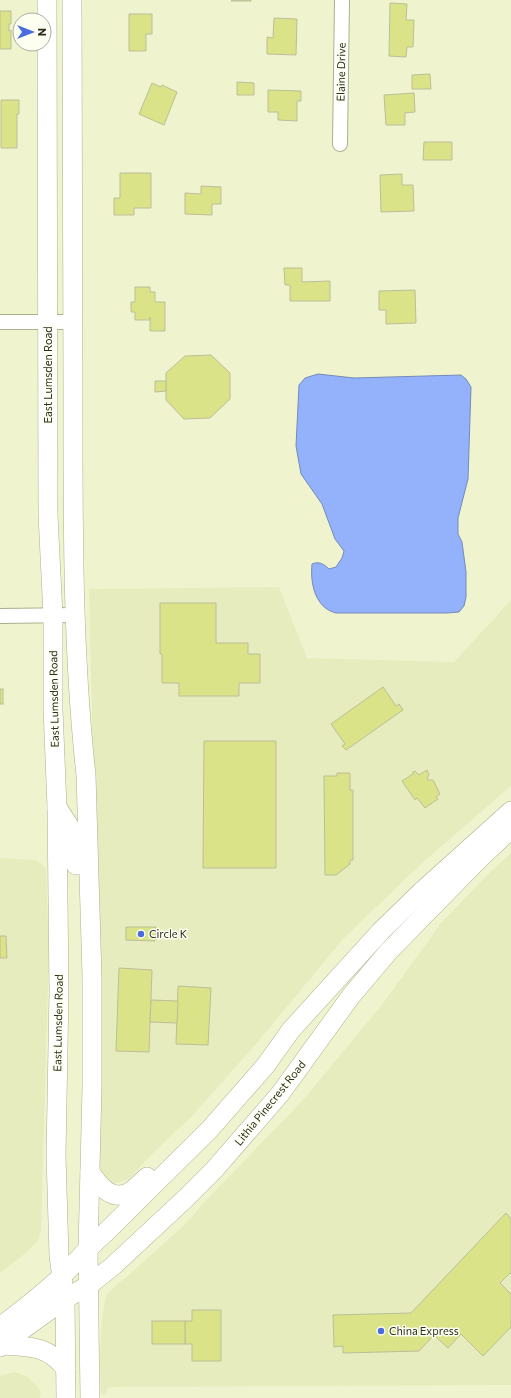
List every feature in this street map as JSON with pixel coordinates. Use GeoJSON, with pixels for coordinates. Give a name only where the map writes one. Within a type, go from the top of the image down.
{"type":"FeatureCollection","features":[{"type":"Feature","properties":{"kind":"main road","name":"East Lumsden Road"},"geometry":{"type":"LineString","coordinates":[[47,0],[48,515],[54,616],[54,709],[57,807],[59,992],[56,1155],[59,1256],[65,1299],[66,1398]]}},
{"type":"Feature","properties":{"kind":"main road"},"geometry":{"type":"LineString","coordinates":[[72,0],[73,461],[76,615],[86,774],[92,946],[92,1087],[88,1249],[90,1398]]}},
{"type":"Feature","properties":{"kind":"main road"},"geometry":{"type":"LineString","coordinates":[[57,807],[73,832],[76,843],[79,930],[81,943],[83,946],[92,946]]}},
{"type":"Feature","properties":{"kind":"main road"},"geometry":{"type":"LineString","coordinates":[[27,1306],[62,1276],[210,1129],[266,1065],[295,1025],[380,931],[511,811]]}},
{"type":"Feature","properties":{"kind":"main road","name":"Lithia Pinecrest Road"},"geometry":{"type":"LineString","coordinates":[[1,1340],[89,1285],[113,1266],[214,1170],[280,1094],[351,996],[389,951],[479,859],[511,829]]}},
{"type":"Feature","properties":{"kind":"main road"},"geometry":{"type":"LineString","coordinates":[[90,1172],[97,1183],[106,1192],[114,1195],[122,1195],[131,1191],[194,1128],[201,1126],[210,1129]]}},
{"type":"Feature","properties":{"kind":"main road"},"geometry":{"type":"LineString","coordinates":[[58,1232],[44,1277],[27,1306],[1,1340],[40,1349],[50,1354],[66,1369]]}},
{"type":"Feature","properties":{"kind":"street","name":"Elaine Drive"},"geometry":{"type":"LineString","coordinates":[[340,144],[342,0]]}},
{"type":"Feature","properties":{"kind":"street"},"geometry":{"type":"LineString","coordinates":[[0,322],[73,322]]}},
{"type":"Feature","properties":{"kind":"street"},"geometry":{"type":"LineString","coordinates":[[0,616],[76,615]]}},
{"type":"Feature","properties":{"kind":"shaded area"},"geometry":{"type":"Polygon","coordinates":[[[279,587],[307,658],[454,662],[511,600],[511,786],[420,865],[343,939],[256,1044],[193,1115],[153,1153],[129,1179],[114,1184],[108,1183],[97,1170],[93,766],[89,589],[279,587]]]}},
{"type":"Feature","properties":{"kind":"shaded area"},"geometry":{"type":"Polygon","coordinates":[[[511,853],[511,1385],[113,1387],[108,1388],[106,1394],[101,1394],[100,1354],[102,1318],[106,1295],[183,1226],[304,1099],[384,1002],[441,923],[490,872],[511,853]]]}},
{"type":"Feature","properties":{"kind":"shaded area"},"geometry":{"type":"Polygon","coordinates":[[[0,858],[36,860],[46,868],[49,949],[41,1232],[37,1242],[27,1252],[0,1273],[0,858]]]}},
{"type":"Feature","properties":{"kind":"shaded area"},"geometry":{"type":"Polygon","coordinates":[[[15,1372],[26,1376],[37,1386],[41,1392],[40,1398],[0,1398],[0,1376],[15,1372]]]}},
{"type":"Feature","properties":{"kind":"water"},"geometry":{"type":"Polygon","coordinates":[[[318,374],[354,378],[461,375],[466,379],[471,387],[468,479],[458,518],[458,534],[462,542],[466,572],[466,597],[464,606],[459,612],[336,613],[323,606],[315,594],[312,579],[312,564],[321,564],[329,569],[336,567],[342,558],[344,551],[335,539],[322,504],[301,474],[296,446],[299,385],[305,378],[318,374]]]}},
{"type":"Feature","properties":{"kind":"building"},"geometry":{"type":"Polygon","coordinates":[[[251,0],[251,1],[231,1],[251,0]]]}},
{"type":"Feature","properties":{"kind":"building"},"geometry":{"type":"Polygon","coordinates":[[[390,3],[407,4],[406,20],[414,20],[413,47],[407,47],[406,57],[389,56],[390,3]]]}},
{"type":"Feature","properties":{"kind":"building"},"geometry":{"type":"Polygon","coordinates":[[[0,11],[11,11],[11,24],[9,24],[9,31],[11,30],[11,49],[0,49],[0,11]]]}},
{"type":"Feature","properties":{"kind":"building"},"geometry":{"type":"Polygon","coordinates":[[[129,14],[152,14],[152,34],[146,34],[146,51],[129,51],[129,14]]]}},
{"type":"Feature","properties":{"kind":"building"},"geometry":{"type":"Polygon","coordinates":[[[274,18],[297,19],[296,55],[267,54],[267,37],[273,38],[274,18]]]}},
{"type":"Feature","properties":{"kind":"building"},"geometry":{"type":"Polygon","coordinates":[[[430,74],[431,89],[412,89],[412,75],[430,74]]]}},
{"type":"Feature","properties":{"kind":"building"},"geometry":{"type":"Polygon","coordinates":[[[237,82],[254,83],[254,95],[237,95],[237,82]]]}},
{"type":"Feature","properties":{"kind":"building"},"geometry":{"type":"Polygon","coordinates":[[[152,83],[161,87],[162,85],[177,92],[164,125],[139,114],[152,83]]]}},
{"type":"Feature","properties":{"kind":"building"},"geometry":{"type":"Polygon","coordinates":[[[268,90],[301,91],[301,101],[297,101],[297,121],[278,120],[278,112],[268,112],[268,90]]]}},
{"type":"Feature","properties":{"kind":"building"},"geometry":{"type":"Polygon","coordinates":[[[414,93],[415,112],[405,113],[405,125],[386,125],[384,95],[414,93]]]}},
{"type":"Feature","properties":{"kind":"building"},"geometry":{"type":"Polygon","coordinates":[[[1,100],[19,100],[19,114],[17,114],[17,148],[1,148],[1,100]]]}},
{"type":"Feature","properties":{"kind":"building"},"geometry":{"type":"Polygon","coordinates":[[[424,142],[452,142],[452,160],[423,160],[424,142]]]}},
{"type":"Feature","properties":{"kind":"building"},"geometry":{"type":"Polygon","coordinates":[[[120,173],[151,173],[151,208],[134,208],[134,215],[114,215],[114,198],[120,198],[120,173]]]}},
{"type":"Feature","properties":{"kind":"building"},"geometry":{"type":"Polygon","coordinates":[[[402,174],[402,185],[413,185],[414,211],[381,212],[380,175],[402,174]]]}},
{"type":"Feature","properties":{"kind":"building"},"geometry":{"type":"Polygon","coordinates":[[[201,186],[221,187],[221,204],[212,204],[212,215],[185,214],[185,193],[201,194],[201,186]]]}},
{"type":"Feature","properties":{"kind":"building"},"geometry":{"type":"Polygon","coordinates":[[[284,268],[302,268],[302,282],[330,281],[330,301],[290,301],[290,285],[285,285],[284,268]]]}},
{"type":"Feature","properties":{"kind":"building"},"geometry":{"type":"Polygon","coordinates":[[[135,287],[150,287],[150,292],[155,292],[155,302],[165,302],[165,331],[150,331],[150,320],[135,320],[135,312],[131,312],[131,302],[135,302],[135,287]]]}},
{"type":"Feature","properties":{"kind":"building"},"geometry":{"type":"Polygon","coordinates":[[[415,290],[416,323],[386,324],[386,310],[379,310],[379,291],[415,290]]]}},
{"type":"Feature","properties":{"kind":"building"},"geometry":{"type":"Polygon","coordinates":[[[211,355],[230,373],[230,399],[210,418],[184,419],[166,400],[166,373],[185,356],[211,355]]]}},
{"type":"Feature","properties":{"kind":"building"},"geometry":{"type":"Polygon","coordinates":[[[155,381],[166,381],[166,391],[155,392],[155,381]]]}},
{"type":"Feature","properties":{"kind":"building"},"geometry":{"type":"Polygon","coordinates":[[[160,603],[216,603],[216,643],[248,643],[248,654],[260,654],[260,683],[239,683],[239,696],[179,696],[179,683],[162,683],[162,654],[160,654],[160,603]]]}},
{"type":"Feature","properties":{"kind":"building"},"geometry":{"type":"Polygon","coordinates":[[[383,687],[396,706],[399,704],[403,710],[346,750],[342,746],[345,744],[331,724],[383,687]]]}},
{"type":"Feature","properties":{"kind":"building"},"geometry":{"type":"Polygon","coordinates":[[[0,689],[3,689],[3,704],[0,704],[0,689]]]}},
{"type":"Feature","properties":{"kind":"building"},"geometry":{"type":"Polygon","coordinates":[[[204,741],[276,741],[276,868],[203,868],[204,741]]]}},
{"type":"Feature","properties":{"kind":"building"},"geometry":{"type":"Polygon","coordinates":[[[427,770],[429,774],[427,779],[433,780],[440,794],[436,797],[438,799],[425,808],[417,798],[415,800],[402,781],[415,771],[419,775],[427,770]]]}},
{"type":"Feature","properties":{"kind":"building"},"geometry":{"type":"Polygon","coordinates":[[[337,773],[350,773],[350,790],[353,790],[353,860],[350,860],[350,864],[336,875],[325,875],[324,776],[337,776],[337,773]]]}},
{"type":"Feature","properties":{"kind":"building","name":"Circle K"},"geometry":{"type":"Polygon","coordinates":[[[126,927],[156,927],[155,941],[126,940],[126,927]]]}},
{"type":"Feature","properties":{"kind":"building"},"geometry":{"type":"Polygon","coordinates":[[[0,936],[6,936],[7,958],[0,958],[0,936]]]}},
{"type":"Feature","properties":{"kind":"building","name":"Circle K"},"geometry":{"type":"Polygon","coordinates":[[[119,968],[152,970],[149,1052],[116,1051],[119,968]]]}},
{"type":"Feature","properties":{"kind":"building"},"geometry":{"type":"Polygon","coordinates":[[[178,986],[211,988],[208,1045],[176,1044],[178,986]]]}},
{"type":"Feature","properties":{"kind":"building"},"geometry":{"type":"Polygon","coordinates":[[[151,1000],[178,1001],[177,1023],[150,1022],[151,1000]]]}},
{"type":"Feature","properties":{"kind":"building"},"geometry":{"type":"Polygon","coordinates":[[[506,1213],[511,1219],[511,1274],[510,1273],[500,1283],[511,1294],[511,1327],[483,1356],[461,1334],[448,1348],[434,1335],[419,1351],[343,1353],[343,1346],[334,1347],[333,1315],[411,1313],[506,1213]]]}},
{"type":"Feature","properties":{"kind":"building"},"geometry":{"type":"Polygon","coordinates":[[[192,1310],[221,1310],[221,1361],[192,1361],[192,1344],[185,1344],[185,1321],[192,1321],[192,1310]]]}},
{"type":"Feature","properties":{"kind":"building"},"geometry":{"type":"Polygon","coordinates":[[[152,1321],[185,1321],[185,1344],[152,1344],[152,1321]]]}},
{"type":"Feature","properties":{"kind":"place","name":"Circle K"},"geometry":{"type":"Point","coordinates":[141,934]}},
{"type":"Feature","properties":{"kind":"place","name":"China Express"},"geometry":{"type":"Point","coordinates":[381,1331]}}]}
